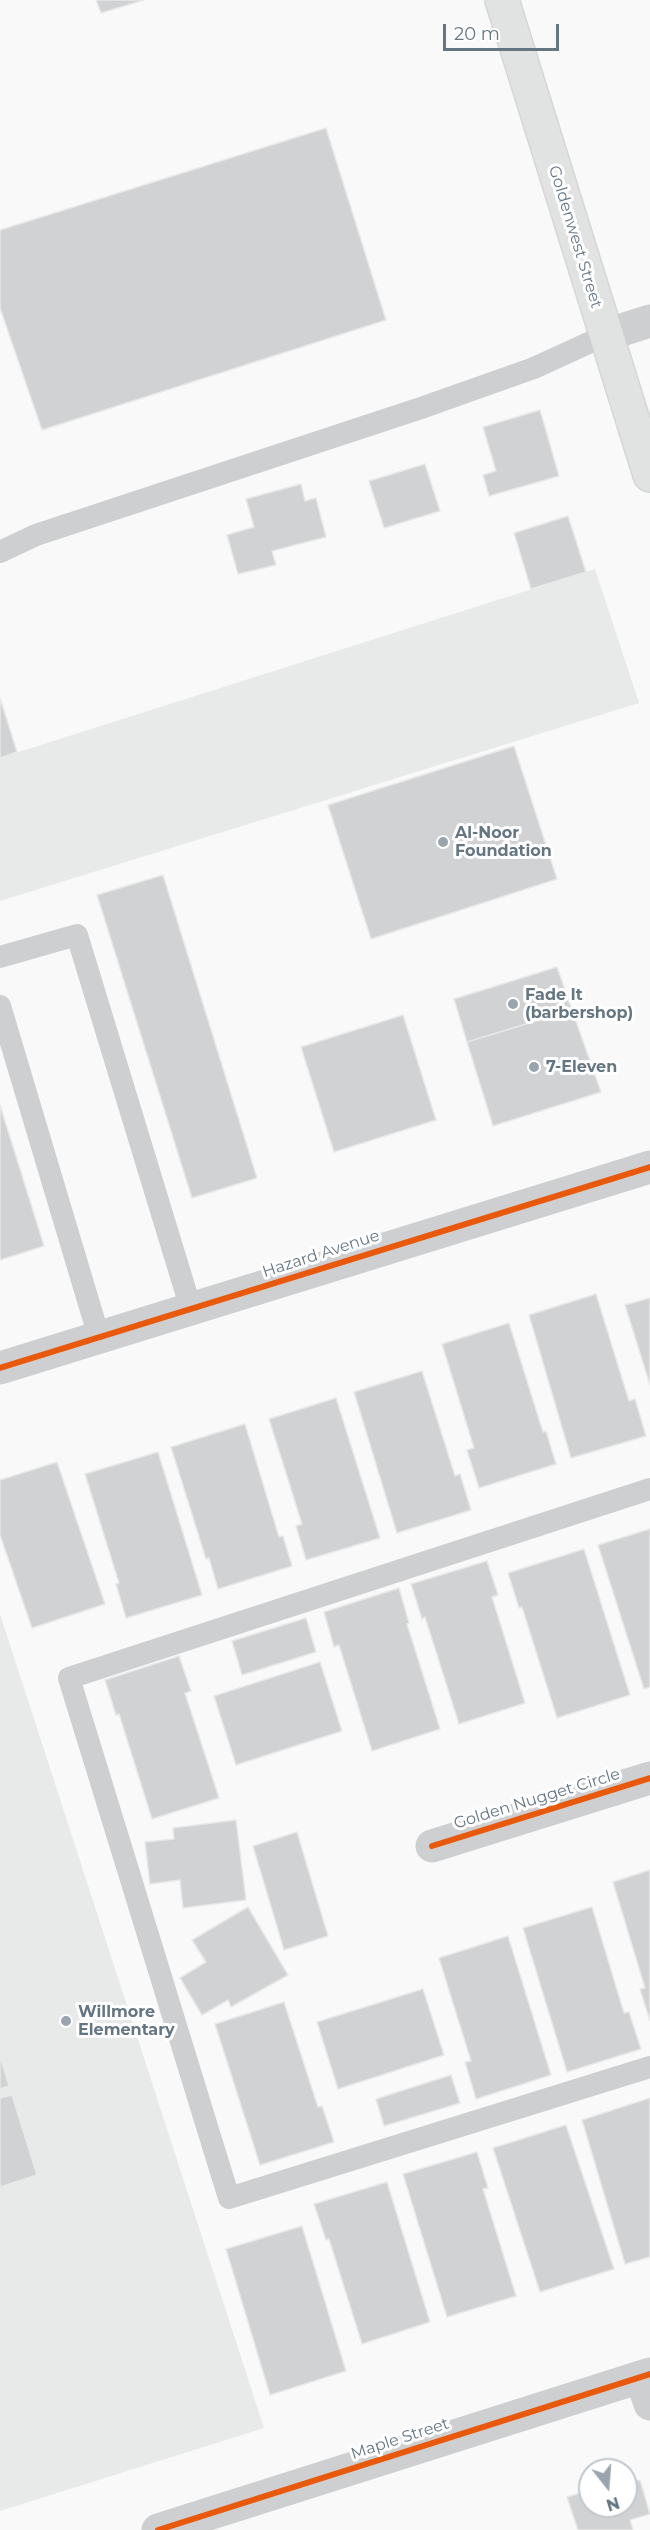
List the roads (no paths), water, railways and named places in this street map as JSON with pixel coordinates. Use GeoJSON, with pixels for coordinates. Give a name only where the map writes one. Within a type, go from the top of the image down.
{"type":"FeatureCollection","features":[{"type":"Feature","properties":{"kind":"main road","name":"Goldenwest Street"},"geometry":{"type":"LineString","coordinates":[[502,0],[650,475]]}},
{"type":"Feature","properties":{"kind":"street"},"geometry":{"type":"LineString","coordinates":[[606,335],[650,321]]}},
{"type":"Feature","properties":{"kind":"street","name":"Hazard Avenue"},"geometry":{"type":"LineString","coordinates":[[0,1368],[650,1167]]}},
{"type":"Feature","properties":{"kind":"street","name":"Golden Nugget Circle"},"geometry":{"type":"LineString","coordinates":[[432,1846],[650,1778]]}},
{"type":"Feature","properties":{"kind":"street","name":"Maple Street"},"geometry":{"type":"LineString","coordinates":[[158,2530],[647,2385]]}},
{"type":"Feature","properties":{"kind":"lane"},"geometry":{"type":"LineString","coordinates":[[0,552],[36,535],[421,408],[534,368],[606,335]]}},
{"type":"Feature","properties":{"kind":"lane"},"geometry":{"type":"LineString","coordinates":[[0,957],[78,935],[191,1309]]}},
{"type":"Feature","properties":{"kind":"lane"},"geometry":{"type":"LineString","coordinates":[[0,1006],[99,1336]]}},
{"type":"Feature","properties":{"kind":"lane"},"geometry":{"type":"LineString","coordinates":[[650,1489],[69,1678],[230,2198],[650,2067]]}},
{"type":"Feature","properties":{"kind":"place","name":"Al-Noor Foundation"},"geometry":{"type":"Point","coordinates":[443,842]}},
{"type":"Feature","properties":{"kind":"place","name":"Fade It (barbershop)"},"geometry":{"type":"Point","coordinates":[513,1004]}},
{"type":"Feature","properties":{"kind":"place","name":"7-Eleven"},"geometry":{"type":"Point","coordinates":[534,1067]}},
{"type":"Feature","properties":{"kind":"place","name":"Willmore Elementary"},"geometry":{"type":"Point","coordinates":[66,2021]}}]}
